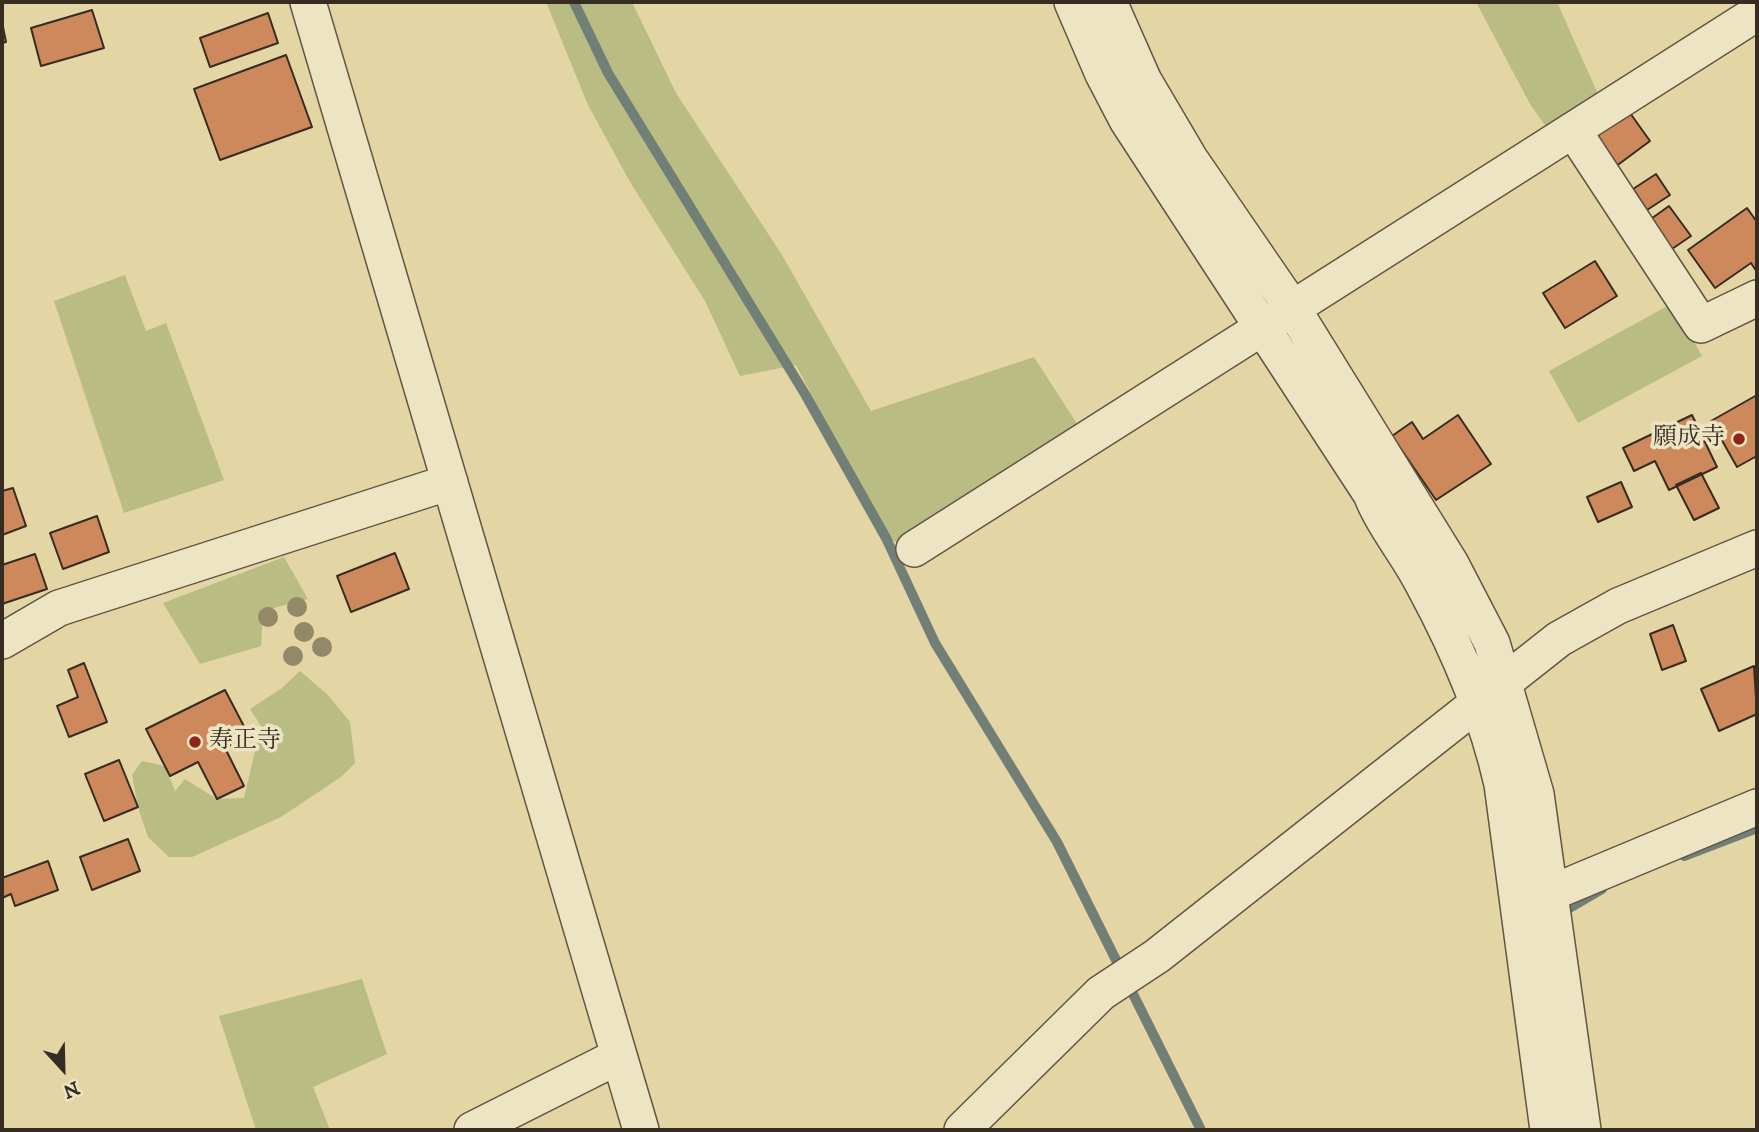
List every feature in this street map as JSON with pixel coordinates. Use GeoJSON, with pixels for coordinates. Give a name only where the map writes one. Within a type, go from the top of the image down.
{"type":"FeatureCollection","features":[{"type":"Feature","properties":{"kind":"street"},"geometry":{"type":"LineString","coordinates":[[308,2],[642,1130]]}},
{"type":"Feature","properties":{"kind":"street"},"geometry":{"type":"LineString","coordinates":[[1072,2],[1103,75],[1127,120],[1371,494],[1378,512],[1424,584],[1478,702],[1491,734],[1502,784],[1548,1130]]}},
{"type":"Feature","properties":{"kind":"street"},"geometry":{"type":"LineString","coordinates":[[1109,2],[1144,81],[1190,159],[1293,309],[1451,564],[1492,643],[1536,794],[1583,1130]]}},
{"type":"Feature","properties":{"kind":"street"},"geometry":{"type":"LineString","coordinates":[[914,549],[1757,13]]}},
{"type":"Feature","properties":{"kind":"street"},"geometry":{"type":"LineString","coordinates":[[1573,130],[1701,325],[1757,298]]}},
{"type":"Feature","properties":{"kind":"street"},"geometry":{"type":"LineString","coordinates":[[2,641],[59,608],[450,482]]}},
{"type":"Feature","properties":{"kind":"street"},"geometry":{"type":"LineString","coordinates":[[962,1130],[1101,993],[1157,956],[1559,639],[1608,611],[1757,548]]}},
{"type":"Feature","properties":{"kind":"street"},"geometry":{"type":"LineString","coordinates":[[1551,893],[1757,807]]}},
{"type":"Feature","properties":{"kind":"street"},"geometry":{"type":"LineString","coordinates":[[472,1130],[619,1056]]}},
{"type":"Feature","properties":{"kind":"green space"},"geometry":{"type":"Polygon","coordinates":[[[546,2],[632,2],[676,93],[782,255],[871,411],[1034,357],[1081,430],[914,549],[886,538],[796,365],[740,376],[705,301],[630,182],[588,105],[546,2]]]}},
{"type":"Feature","properties":{"kind":"green space"},"geometry":{"type":"Polygon","coordinates":[[[1476,2],[1557,2],[1605,110],[1556,141],[1530,104],[1476,2]]]}},
{"type":"Feature","properties":{"kind":"green space"},"geometry":{"type":"Polygon","coordinates":[[[125,275],[146,331],[166,323],[224,480],[124,513],[54,301],[125,275]]]}},
{"type":"Feature","properties":{"kind":"green space"},"geometry":{"type":"Polygon","coordinates":[[[1673,303],[1702,356],[1578,423],[1549,371],[1673,303]]]}},
{"type":"Feature","properties":{"kind":"green space"},"geometry":{"type":"Polygon","coordinates":[[[284,557],[308,599],[263,611],[261,646],[200,664],[163,603],[284,557]]]}},
{"type":"Feature","properties":{"kind":"green space"},"geometry":{"type":"Polygon","coordinates":[[[300,671],[327,694],[350,722],[355,763],[341,777],[281,817],[192,857],[169,857],[148,837],[138,807],[132,775],[142,761],[165,766],[175,791],[185,779],[217,799],[244,798],[261,726],[250,709],[282,688],[300,671]]]}},
{"type":"Feature","properties":{"kind":"green space"},"geometry":{"type":"Polygon","coordinates":[[[362,979],[387,1054],[313,1087],[330,1130],[256,1130],[219,1016],[362,979]]]}},
{"type":"Feature","properties":{"kind":"building"},"geometry":{"type":"Polygon","coordinates":[[[92,10],[104,48],[41,66],[31,28],[92,10]]]}},
{"type":"Feature","properties":{"kind":"building"},"geometry":{"type":"Polygon","coordinates":[[[268,13],[278,43],[210,67],[200,38],[268,13]]]}},
{"type":"Feature","properties":{"kind":"building"},"geometry":{"type":"Polygon","coordinates":[[[2,22],[6,42],[2,43],[2,22]]]}},
{"type":"Feature","properties":{"kind":"building"},"geometry":{"type":"Polygon","coordinates":[[[286,55],[312,127],[220,160],[194,89],[286,55]]]}},
{"type":"Feature","properties":{"kind":"building"},"geometry":{"type":"Polygon","coordinates":[[[1630,113],[1650,141],[1615,167],[1594,138],[1630,113]]]}},
{"type":"Feature","properties":{"kind":"building"},"geometry":{"type":"Polygon","coordinates":[[[1656,174],[1670,195],[1647,210],[1633,189],[1656,174]]]}},
{"type":"Feature","properties":{"kind":"building"},"geometry":{"type":"Polygon","coordinates":[[[1669,206],[1691,236],[1669,251],[1648,221],[1669,206]]]}},
{"type":"Feature","properties":{"kind":"building"},"geometry":{"type":"Polygon","coordinates":[[[1747,208],[1757,222],[1757,272],[1751,263],[1715,288],[1688,250],[1747,208]]]}},
{"type":"Feature","properties":{"kind":"building"},"geometry":{"type":"Polygon","coordinates":[[[1595,261],[1617,296],[1565,328],[1543,293],[1595,261]]]}},
{"type":"Feature","properties":{"kind":"building","name":"願成寺"},"geometry":{"type":"Polygon","coordinates":[[[1757,395],[1757,460],[1755,457],[1737,467],[1711,421],[1757,395]]]}},
{"type":"Feature","properties":{"kind":"building"},"geometry":{"type":"Polygon","coordinates":[[[1458,415],[1491,464],[1436,500],[1392,436],[1412,422],[1423,439],[1458,415]]]}},
{"type":"Feature","properties":{"kind":"building"},"geometry":{"type":"Polygon","coordinates":[[[1692,415],[1717,467],[1669,490],[1655,461],[1634,471],[1623,448],[1692,415]]]}},
{"type":"Feature","properties":{"kind":"building"},"geometry":{"type":"Polygon","coordinates":[[[1701,473],[1719,508],[1694,520],[1676,485],[1701,473]]]}},
{"type":"Feature","properties":{"kind":"building"},"geometry":{"type":"Polygon","coordinates":[[[1621,482],[1632,507],[1598,522],[1587,497],[1621,482]]]}},
{"type":"Feature","properties":{"kind":"building"},"geometry":{"type":"Polygon","coordinates":[[[13,488],[26,526],[2,535],[2,491],[13,488]]]}},
{"type":"Feature","properties":{"kind":"building"},"geometry":{"type":"Polygon","coordinates":[[[97,516],[109,552],[63,569],[50,533],[97,516]]]}},
{"type":"Feature","properties":{"kind":"building"},"geometry":{"type":"Polygon","coordinates":[[[395,553],[409,589],[351,612],[337,576],[395,553]]]}},
{"type":"Feature","properties":{"kind":"building"},"geometry":{"type":"Polygon","coordinates":[[[35,554],[47,589],[2,604],[2,565],[35,554]]]}},
{"type":"Feature","properties":{"kind":"building"},"geometry":{"type":"Polygon","coordinates":[[[1673,625],[1686,661],[1662,670],[1650,634],[1673,625]]]}},
{"type":"Feature","properties":{"kind":"building"},"geometry":{"type":"Polygon","coordinates":[[[84,663],[107,722],[69,737],[57,706],[78,697],[68,670],[84,663]]]}},
{"type":"Feature","properties":{"kind":"building"},"geometry":{"type":"Polygon","coordinates":[[[1754,666],[1757,714],[1719,731],[1701,689],[1754,666]]]}},
{"type":"Feature","properties":{"kind":"building","name":"寿正寺"},"geometry":{"type":"Polygon","coordinates":[[[225,690],[249,736],[225,748],[244,786],[217,799],[198,762],[170,776],[146,729],[225,690]]]}},
{"type":"Feature","properties":{"kind":"building"},"geometry":{"type":"Polygon","coordinates":[[[119,760],[138,807],[104,821],[85,774],[119,760]]]}},
{"type":"Feature","properties":{"kind":"building"},"geometry":{"type":"Polygon","coordinates":[[[128,839],[140,871],[92,890],[80,857],[128,839]]]}},
{"type":"Feature","properties":{"kind":"building"},"geometry":{"type":"Polygon","coordinates":[[[48,861],[58,890],[15,906],[11,894],[2,898],[2,878],[48,861]]]}},
{"type":"Feature","properties":{"kind":"waterway"},"geometry":{"type":"LineString","coordinates":[[574,2],[608,73],[805,394],[886,538],[935,643],[1057,842],[1201,1130]]}},
{"type":"Feature","properties":{"kind":"waterway"},"geometry":{"type":"LineString","coordinates":[[1684,856],[1757,828]]}},
{"type":"Feature","properties":{"kind":"waterway"},"geometry":{"type":"LineString","coordinates":[[1561,913],[1602,889]]}},
{"type":"Feature","properties":{"kind":"place","name":"願成寺"},"geometry":{"type":"Point","coordinates":[1739,439]}},
{"type":"Feature","properties":{"kind":"place","name":"寿正寺"},"geometry":{"type":"Point","coordinates":[195,742]}}]}
